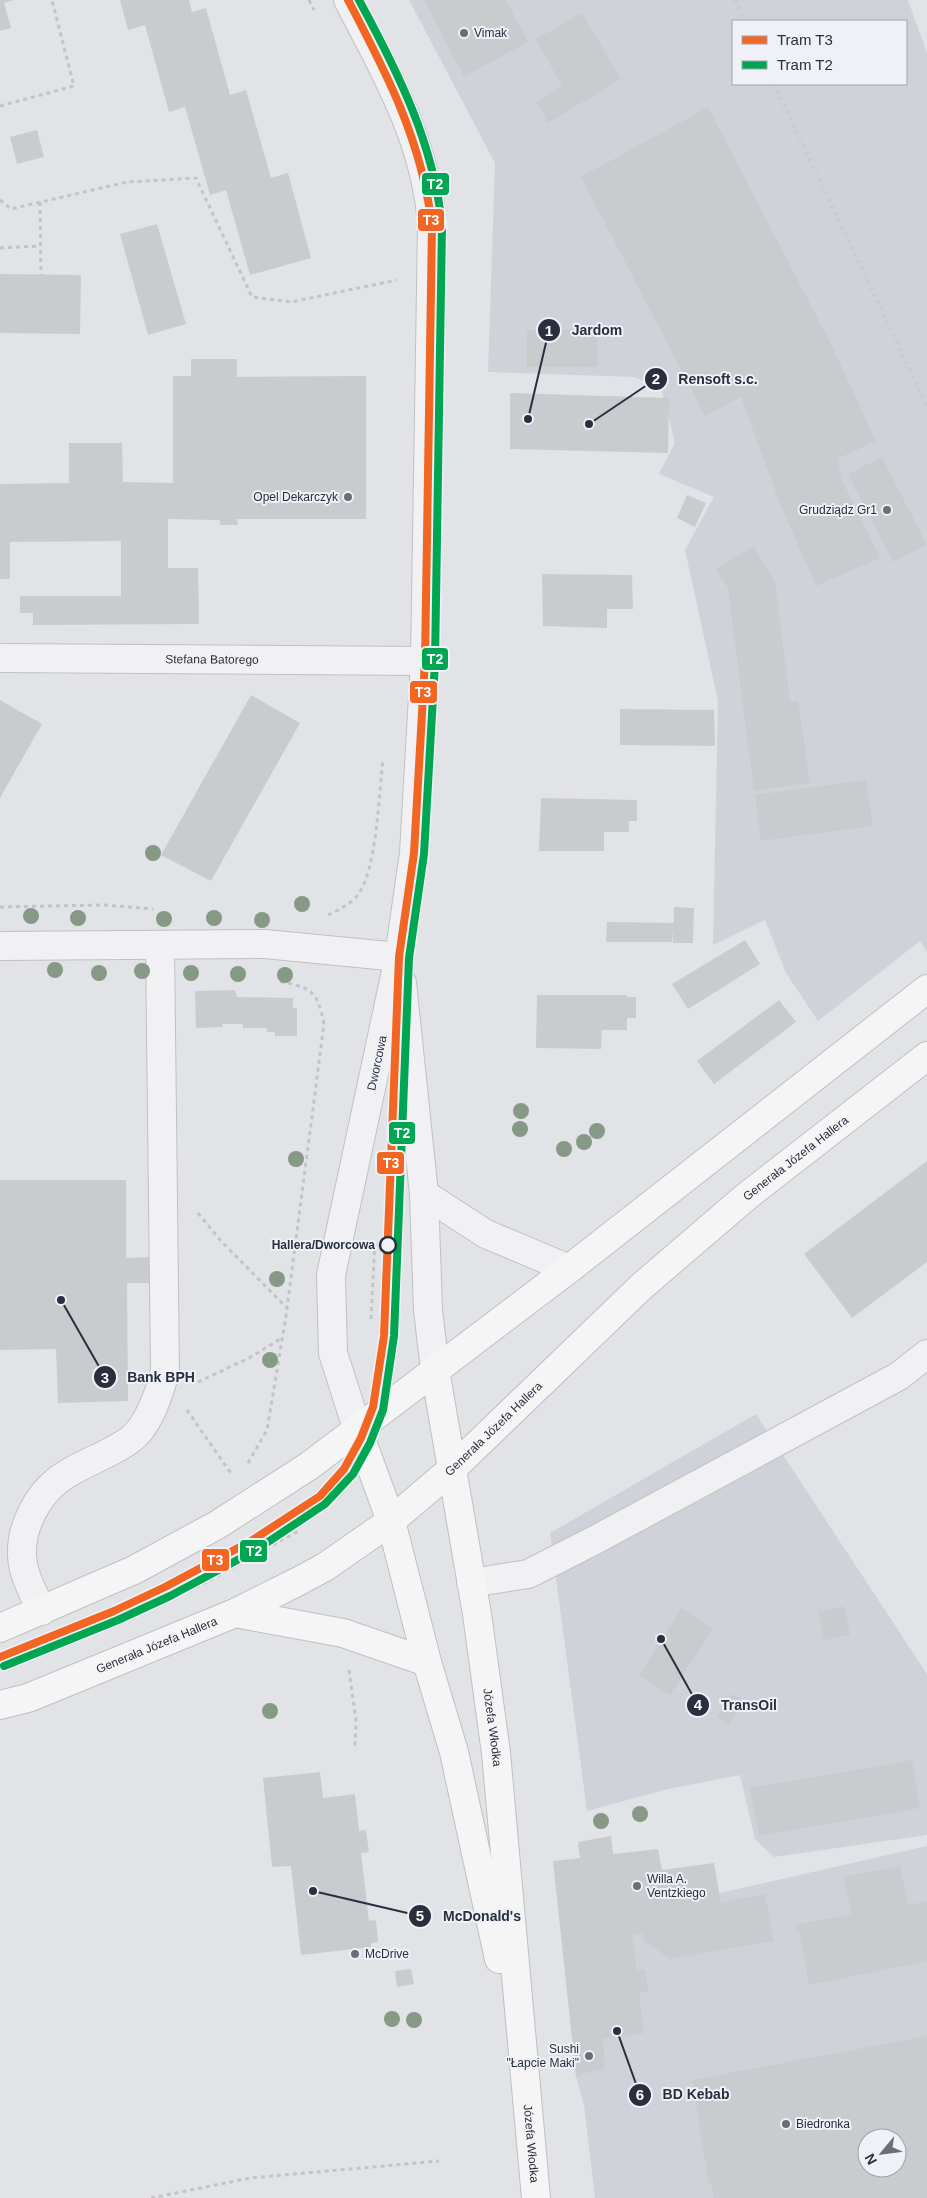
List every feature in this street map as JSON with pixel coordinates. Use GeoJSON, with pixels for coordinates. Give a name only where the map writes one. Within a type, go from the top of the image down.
{"type":"FeatureCollection","features":[{"type":"Feature","properties":{"kind":"main road"},"geometry":{"type":"LineString","coordinates":[[0,1628],[42,1612],[134,1570],[217,1525],[310,1466],[357,1428],[570,1269],[927,989]]}},
{"type":"Feature","properties":{"kind":"main road","name":"Generała Józefa Hallera"},"geometry":{"type":"LineString","coordinates":[[0,1705],[28,1698],[235,1613],[325,1567],[391,1521],[451,1470],[642,1286],[747,1196],[927,1056]]}},
{"type":"Feature","properties":{"kind":"main road","name":"Józefa Włodka"},"geometry":{"type":"LineString","coordinates":[[435,1370],[471,1583],[496,1753],[536,2198]]}},
{"type":"Feature","properties":{"kind":"main road","name":"Józefa Włodka"},"geometry":{"type":"LineString","coordinates":[[357,1428],[391,1521],[428,1662],[457,1762],[525,2088]]}},
{"type":"Feature","properties":{"kind":"main road"},"geometry":{"type":"LineString","coordinates":[[235,1613],[343,1633],[428,1662]]}},
{"type":"Feature","properties":{"kind":"street"},"geometry":{"type":"LineString","coordinates":[[0,946],[266,944],[400,957],[414,852],[425,661],[432,226],[430,194],[423,165],[408,121],[348,0]]}},
{"type":"Feature","properties":{"kind":"street","name":"Stefana Batorego"},"geometry":{"type":"LineString","coordinates":[[0,658],[425,661]]}},
{"type":"Feature","properties":{"kind":"street"},"geometry":{"type":"LineString","coordinates":[[42,1612],[28,1581],[22,1553],[28,1523],[38,1499],[58,1480],[133,1438],[148,1416],[159,1394],[166,1371],[160,945]]}},
{"type":"Feature","properties":{"kind":"street","name":"Dworcowa"},"geometry":{"type":"LineString","coordinates":[[400,957],[424,1194],[428,1310],[435,1370]]}},
{"type":"Feature","properties":{"kind":"street","name":"Dworcowa"},"geometry":{"type":"LineString","coordinates":[[357,1428],[332,1353],[331,1276],[400,957]]}},
{"type":"Feature","properties":{"kind":"street"},"geometry":{"type":"LineString","coordinates":[[424,1194],[486,1234],[570,1269]]}},
{"type":"Feature","properties":{"kind":"street"},"geometry":{"type":"LineString","coordinates":[[471,1583],[528,1574],[537,1570],[899,1376],[927,1354]]}},
{"type":"Feature","properties":{"kind":"path"},"geometry":{"type":"LineString","coordinates":[[0,106],[74,86],[52,0]]}},
{"type":"Feature","properties":{"kind":"path"},"geometry":{"type":"LineString","coordinates":[[309,0],[318,18]]}},
{"type":"Feature","properties":{"kind":"path"},"geometry":{"type":"LineString","coordinates":[[0,200],[11,209],[127,182],[196,178],[252,297],[291,302],[399,280]]}},
{"type":"Feature","properties":{"kind":"path"},"geometry":{"type":"LineString","coordinates":[[40,202],[41,274]]}},
{"type":"Feature","properties":{"kind":"path"},"geometry":{"type":"LineString","coordinates":[[0,248],[40,246]]}},
{"type":"Feature","properties":{"kind":"path"},"geometry":{"type":"LineString","coordinates":[[398,270],[399,290]]}},
{"type":"Feature","properties":{"kind":"path"},"geometry":{"type":"LineString","coordinates":[[321,919],[344,907],[358,895],[371,866],[384,751]]}},
{"type":"Feature","properties":{"kind":"path"},"geometry":{"type":"LineString","coordinates":[[245,1466],[268,1430],[324,1024],[319,1000],[304,986],[271,980]]}},
{"type":"Feature","properties":{"kind":"path"},"geometry":{"type":"LineString","coordinates":[[163,1172],[221,1241],[286,1308]]}},
{"type":"Feature","properties":{"kind":"path"},"geometry":{"type":"LineString","coordinates":[[159,1394],[206,1379],[282,1338]]}},
{"type":"Feature","properties":{"kind":"path"},"geometry":{"type":"LineString","coordinates":[[159,1394],[189,1411],[233,1478],[239,1472]]}},
{"type":"Feature","properties":{"kind":"path"},"geometry":{"type":"LineString","coordinates":[[139,1614],[207,1582],[300,1530]]}},
{"type":"Feature","properties":{"kind":"path"},"geometry":{"type":"LineString","coordinates":[[348,1662],[356,1720],[355,1747]]}},
{"type":"Feature","properties":{"kind":"path"},"geometry":{"type":"LineString","coordinates":[[152,2198],[250,2178],[440,2161]]}},
{"type":"Feature","properties":{"kind":"shaded area"},"geometry":{"type":"Polygon","coordinates":[[[409,0],[908,0],[927,53],[927,952],[920,941],[818,1021],[786,973],[765,920],[713,945],[718,701],[685,550],[714,497],[659,474],[675,443],[662,391],[635,377],[488,372],[495,163],[409,0]]]}},
{"type":"Feature","properties":{"kind":"shaded area"},"geometry":{"type":"Polygon","coordinates":[[[756,1414],[927,1674],[927,1835],[774,1857],[755,1839],[740,1775],[668,1789],[587,1811],[550,1533],[756,1414]]]}},
{"type":"Feature","properties":{"kind":"shaded area"},"geometry":{"type":"Polygon","coordinates":[[[927,1846],[927,2198],[595,2198],[584,2105],[576,2076],[561,1929],[927,1846]]]}},
{"type":"Feature","properties":{"kind":"building"},"geometry":{"type":"Polygon","coordinates":[[[0,0],[14,0],[4,3],[11,28],[0,31],[0,0]]]}},
{"type":"Feature","properties":{"kind":"building"},"geometry":{"type":"Polygon","coordinates":[[[120,0],[189,0],[192,12],[206,8],[230,95],[246,90],[271,178],[288,173],[311,258],[250,275],[226,190],[210,195],[185,107],[169,112],[145,25],[128,30],[120,0]]]}},
{"type":"Feature","properties":{"kind":"building"},"geometry":{"type":"Polygon","coordinates":[[[424,0],[506,0],[528,42],[464,77],[424,0]]]}},
{"type":"Feature","properties":{"kind":"building"},"geometry":{"type":"Polygon","coordinates":[[[582,13],[621,79],[548,123],[537,102],[562,86],[536,39],[582,13]]]}},
{"type":"Feature","properties":{"kind":"building"},"geometry":{"type":"Polygon","coordinates":[[[708,107],[831,344],[876,441],[837,459],[843,482],[880,558],[816,586],[780,504],[741,397],[705,416],[581,177],[708,107]]]}},
{"type":"Feature","properties":{"kind":"building"},"geometry":{"type":"Polygon","coordinates":[[[37,130],[44,157],[17,164],[10,137],[37,130]]]}},
{"type":"Feature","properties":{"kind":"building"},"geometry":{"type":"Polygon","coordinates":[[[157,224],[186,324],[148,335],[120,234],[157,224]]]}},
{"type":"Feature","properties":{"kind":"building"},"geometry":{"type":"Polygon","coordinates":[[[0,274],[81,275],[80,334],[0,333],[0,274]]]}},
{"type":"Feature","properties":{"kind":"building"},"geometry":{"type":"Polygon","coordinates":[[[597,329],[598,367],[527,367],[527,330],[597,329]]]}},
{"type":"Feature","properties":{"kind":"building"},"geometry":{"type":"Polygon","coordinates":[[[191,359],[237,359],[237,377],[366,376],[366,519],[237,519],[238,525],[220,525],[220,520],[168,519],[168,568],[198,568],[199,624],[33,625],[33,613],[20,613],[20,596],[121,596],[121,541],[10,542],[10,579],[0,579],[0,484],[69,483],[69,443],[122,443],[123,482],[173,483],[173,376],[191,376],[191,359]]]}},
{"type":"Feature","properties":{"kind":"building"},"geometry":{"type":"Polygon","coordinates":[[[510,393],[669,398],[668,453],[510,449],[510,393]]]}},
{"type":"Feature","properties":{"kind":"building","name":"Grudziądz Gr1"},"geometry":{"type":"Polygon","coordinates":[[[882,457],[927,545],[893,562],[848,474],[882,457]]]}},
{"type":"Feature","properties":{"kind":"building"},"geometry":{"type":"Polygon","coordinates":[[[687,495],[706,503],[695,527],[677,518],[687,495]]]}},
{"type":"Feature","properties":{"kind":"building"},"geometry":{"type":"Polygon","coordinates":[[[754,546],[775,583],[790,702],[798,701],[810,783],[754,791],[728,588],[716,569],[754,546]]]}},
{"type":"Feature","properties":{"kind":"building"},"geometry":{"type":"Polygon","coordinates":[[[542,574],[632,575],[633,609],[607,609],[607,628],[543,626],[542,574]]]}},
{"type":"Feature","properties":{"kind":"building"},"geometry":{"type":"Polygon","coordinates":[[[251,695],[300,723],[211,881],[161,855],[251,695]]]}},
{"type":"Feature","properties":{"kind":"building"},"geometry":{"type":"Polygon","coordinates":[[[0,700],[42,724],[0,798],[0,700]]]}},
{"type":"Feature","properties":{"kind":"building"},"geometry":{"type":"Polygon","coordinates":[[[620,709],[714,710],[715,746],[620,745],[620,709]]]}},
{"type":"Feature","properties":{"kind":"building"},"geometry":{"type":"Polygon","coordinates":[[[866,780],[873,826],[761,841],[755,795],[866,780]]]}},
{"type":"Feature","properties":{"kind":"building"},"geometry":{"type":"Polygon","coordinates":[[[541,798],[637,800],[637,821],[629,821],[629,832],[604,832],[604,851],[539,851],[541,798]]]}},
{"type":"Feature","properties":{"kind":"building"},"geometry":{"type":"Polygon","coordinates":[[[674,907],[694,908],[693,943],[673,943],[673,929],[672,942],[606,942],[607,922],[674,923],[674,907]]]}},
{"type":"Feature","properties":{"kind":"building"},"geometry":{"type":"Polygon","coordinates":[[[745,940],[760,964],[688,1009],[672,984],[745,940]]]}},
{"type":"Feature","properties":{"kind":"building"},"geometry":{"type":"Polygon","coordinates":[[[235,990],[237,997],[293,998],[293,1008],[297,1008],[297,1036],[275,1036],[275,1032],[267,1032],[266,1028],[243,1028],[243,1024],[222,1024],[223,1027],[196,1028],[195,991],[235,990]]]}},
{"type":"Feature","properties":{"kind":"building"},"geometry":{"type":"Polygon","coordinates":[[[537,995],[627,995],[627,997],[636,997],[636,1018],[627,1018],[627,1030],[602,1030],[601,1049],[536,1048],[537,995]]]}},
{"type":"Feature","properties":{"kind":"building"},"geometry":{"type":"Polygon","coordinates":[[[779,1000],[796,1022],[714,1084],[697,1061],[779,1000]]]}},
{"type":"Feature","properties":{"kind":"building"},"geometry":{"type":"Polygon","coordinates":[[[927,1161],[927,1262],[852,1318],[804,1254],[927,1161]]]}},
{"type":"Feature","properties":{"kind":"building"},"geometry":{"type":"Polygon","coordinates":[[[0,1180],[126,1180],[126,1258],[153,1257],[153,1283],[127,1283],[128,1401],[58,1403],[56,1349],[0,1350],[0,1180]]]}},
{"type":"Feature","properties":{"kind":"building"},"geometry":{"type":"Polygon","coordinates":[[[844,1606],[850,1635],[824,1640],[818,1612],[844,1606]]]}},
{"type":"Feature","properties":{"kind":"building"},"geometry":{"type":"Polygon","coordinates":[[[682,1608],[713,1629],[670,1695],[639,1675],[682,1608]]]}},
{"type":"Feature","properties":{"kind":"building"},"geometry":{"type":"Polygon","coordinates":[[[732,1694],[744,1701],[729,1725],[717,1717],[732,1694]]]}},
{"type":"Feature","properties":{"kind":"building"},"geometry":{"type":"Polygon","coordinates":[[[912,1760],[920,1808],[759,1836],[750,1788],[912,1760]]]}},
{"type":"Feature","properties":{"kind":"building"},"geometry":{"type":"Polygon","coordinates":[[[320,1772],[323,1798],[355,1794],[359,1831],[366,1830],[369,1852],[361,1853],[369,1921],[376,1920],[378,1942],[371,1943],[371,1947],[301,1955],[291,1866],[272,1867],[263,1778],[320,1772]]]}},
{"type":"Feature","properties":{"kind":"building"},"geometry":{"type":"Polygon","coordinates":[[[611,1836],[613,1854],[658,1849],[662,1870],[714,1863],[721,1903],[765,1894],[774,1941],[670,1959],[644,1941],[643,1933],[632,1935],[637,1970],[645,1969],[648,1992],[639,1993],[644,2033],[603,2039],[605,2068],[576,2076],[553,1861],[580,1858],[578,1842],[611,1836]]]}},
{"type":"Feature","properties":{"kind":"building"},"geometry":{"type":"Polygon","coordinates":[[[900,1866],[908,1905],[927,1901],[927,1961],[809,1985],[799,1929],[796,1929],[795,1925],[852,1914],[843,1877],[900,1866]]]}},
{"type":"Feature","properties":{"kind":"building"},"geometry":{"type":"Polygon","coordinates":[[[411,1969],[414,1984],[397,1987],[395,1971],[411,1969]]]}},
{"type":"Feature","properties":{"kind":"building"},"geometry":{"type":"Polygon","coordinates":[[[927,2036],[927,2198],[714,2198],[711,2184],[709,2184],[692,2080],[927,2036]]]}},
{"type":"Feature","properties":{"kind":"railway"},"geometry":{"type":"LineString","coordinates":[[735,0],[745,20]]}},
{"type":"Feature","properties":{"kind":"railway"},"geometry":{"type":"LineString","coordinates":[[774,85],[927,406]]}},
{"type":"Feature","properties":{"kind":"tram line","name":"T3"},"geometry":{"type":"LineString","coordinates":[[0,1657],[114,1611],[165,1587],[251,1541],[320,1496],[344,1469],[361,1438],[373,1407],[384,1336],[399,957],[414,853],[425,661],[432,226],[420,165],[401,109],[348,0]]}},
{"type":"Feature","properties":{"kind":"tram line","name":"T2"},"geometry":{"type":"LineString","coordinates":[[4,1666],[118,1620],[170,1596],[256,1550],[325,1504],[353,1474],[370,1443],[383,1410],[394,1336],[409,958],[424,854],[435,662],[442,226],[438,196],[423,137],[387,54],[359,0]]}},
{"type":"Feature","properties":{"kind":"place","name":"Vimak"},"geometry":{"type":"Point","coordinates":[464,33]}},
{"type":"Feature","properties":{"kind":"place","name":"Jardom"},"geometry":{"type":"Point","coordinates":[528,419]}},
{"type":"Feature","properties":{"kind":"place","name":"Rensoft s.c."},"geometry":{"type":"Point","coordinates":[589,424]}},
{"type":"Feature","properties":{"kind":"place","name":"Opel Dekarczyk"},"geometry":{"type":"Point","coordinates":[348,497]}},
{"type":"Feature","properties":{"kind":"place","name":"Grudziądz Gr1"},"geometry":{"type":"Point","coordinates":[887,510]}},
{"type":"Feature","properties":{"kind":"place","name":"Hallera/Dworcowa"},"geometry":{"type":"Point","coordinates":[388,1245]}},
{"type":"Feature","properties":{"kind":"place","name":"Bank BPH"},"geometry":{"type":"Point","coordinates":[61,1300]}},
{"type":"Feature","properties":{"kind":"place","name":"TransOil"},"geometry":{"type":"Point","coordinates":[661,1639]}},
{"type":"Feature","properties":{"kind":"place","name":"Willa A. Ventzkiego"},"geometry":{"type":"Point","coordinates":[637,1886]}},
{"type":"Feature","properties":{"kind":"place","name":"McDonald's"},"geometry":{"type":"Point","coordinates":[313,1891]}},
{"type":"Feature","properties":{"kind":"place","name":"McDrive"},"geometry":{"type":"Point","coordinates":[355,1954]}},
{"type":"Feature","properties":{"kind":"place","name":"BD Kebab"},"geometry":{"type":"Point","coordinates":[617,2031]}},
{"type":"Feature","properties":{"kind":"place","name":"Sushi \"Łapcie Maki\""},"geometry":{"type":"Point","coordinates":[589,2056]}},
{"type":"Feature","properties":{"kind":"place","name":"Biedronka"},"geometry":{"type":"Point","coordinates":[786,2124]}}]}
